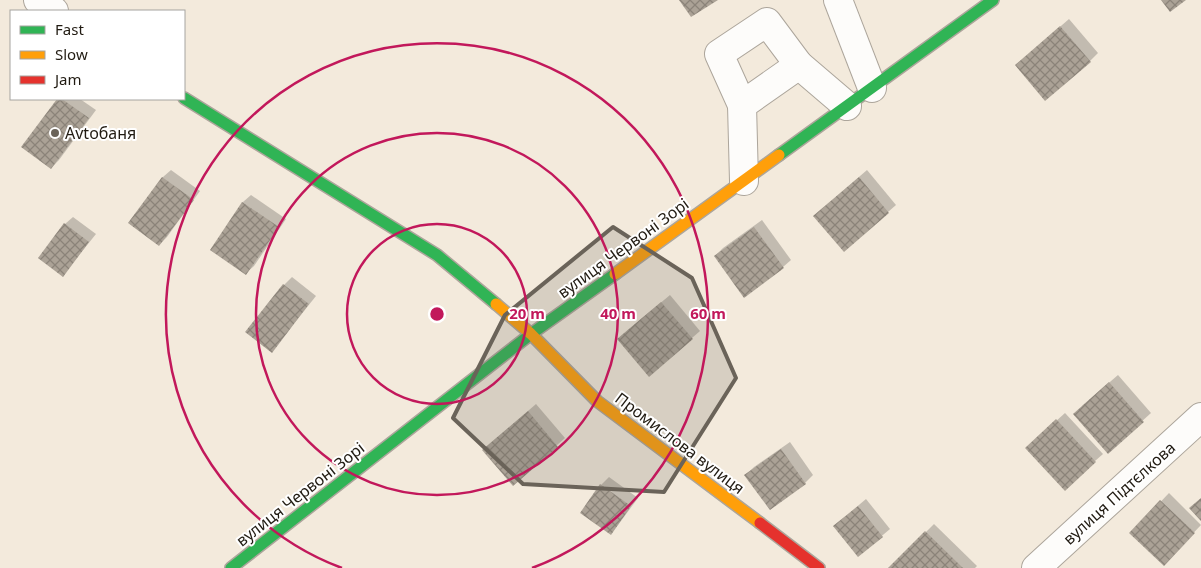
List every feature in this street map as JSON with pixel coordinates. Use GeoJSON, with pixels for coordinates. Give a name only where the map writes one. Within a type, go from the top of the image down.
{"type":"FeatureCollection","features":[{"type":"Feature","properties":{"kind":"street"},"geometry":{"type":"LineString","coordinates":[[38,0],[53,10]]}},
{"type":"Feature","properties":{"kind":"street"},"geometry":{"type":"LineString","coordinates":[[838,0],[872,88]]}},
{"type":"Feature","properties":{"kind":"street","name":"вулиця Червоні Зорі"},"geometry":{"type":"LineString","coordinates":[[231,568],[532,334],[992,0]]}},
{"type":"Feature","properties":{"kind":"street"},"geometry":{"type":"LineString","coordinates":[[744,181],[742,105],[719,54],[767,22],[799,65],[847,106]]}},
{"type":"Feature","properties":{"kind":"street"},"geometry":{"type":"LineString","coordinates":[[742,105],[799,65]]}},
{"type":"Feature","properties":{"kind":"street","name":"Промислова вулиця"},"geometry":{"type":"LineString","coordinates":[[185,99],[436,255],[532,334],[597,400],[819,568]]}},
{"type":"Feature","properties":{"kind":"street","name":"вулиця Підтєлкова"},"geometry":{"type":"LineString","coordinates":[[1036,568],[1201,417]]}},
{"type":"Feature","properties":{"kind":"highlighted area"},"geometry":{"type":"Polygon","coordinates":[[[613,227],[692,278],[736,378],[664,492],[523,484],[453,418],[505,315],[613,227]]]}},
{"type":"Feature","properties":{"kind":"building"},"geometry":{"type":"Polygon","coordinates":[[[679,0],[718,0],[691,17],[679,0]]]}},
{"type":"Feature","properties":{"kind":"building"},"geometry":{"type":"Polygon","coordinates":[[[1161,0],[1186,0],[1170,12],[1161,0]]]}},
{"type":"Feature","properties":{"kind":"building"},"geometry":{"type":"Polygon","coordinates":[[[1060,26],[1091,62],[1045,101],[1015,65],[1060,26]]]}},
{"type":"Feature","properties":{"kind":"building","name":"Avtoбаня"},"geometry":{"type":"Polygon","coordinates":[[[56,100],[63,100],[89,118],[51,169],[21,147],[56,100]]]}},
{"type":"Feature","properties":{"kind":"building"},"geometry":{"type":"Polygon","coordinates":[[[162,177],[194,200],[159,246],[128,223],[162,177]]]}},
{"type":"Feature","properties":{"kind":"building"},"geometry":{"type":"Polygon","coordinates":[[[859,177],[889,213],[844,252],[813,216],[859,177]]]}},
{"type":"Feature","properties":{"kind":"building"},"geometry":{"type":"Polygon","coordinates":[[[242,202],[279,227],[246,275],[210,250],[242,202]]]}},
{"type":"Feature","properties":{"kind":"building"},"geometry":{"type":"Polygon","coordinates":[[[64,223],[89,242],[63,277],[38,258],[64,223]]]}},
{"type":"Feature","properties":{"kind":"building"},"geometry":{"type":"Polygon","coordinates":[[[754,227],[784,268],[744,298],[714,256],[754,227]]]}},
{"type":"Feature","properties":{"kind":"building"},"geometry":{"type":"Polygon","coordinates":[[[283,284],[309,304],[272,353],[245,332],[283,284]]]}},
{"type":"Feature","properties":{"kind":"building"},"geometry":{"type":"Polygon","coordinates":[[[661,302],[693,339],[649,377],[617,339],[661,302]]]}},
{"type":"Feature","properties":{"kind":"building"},"geometry":{"type":"Polygon","coordinates":[[[1109,382],[1144,422],[1108,454],[1073,414],[1109,382]]]}},
{"type":"Feature","properties":{"kind":"building"},"geometry":{"type":"Polygon","coordinates":[[[528,411],[558,447],[513,486],[482,450],[528,411]]]}},
{"type":"Feature","properties":{"kind":"building"},"geometry":{"type":"Polygon","coordinates":[[[1056,419],[1096,462],[1065,491],[1025,448],[1056,419]]]}},
{"type":"Feature","properties":{"kind":"building"},"geometry":{"type":"Polygon","coordinates":[[[781,449],[806,484],[770,510],[744,475],[781,449]]]}},
{"type":"Feature","properties":{"kind":"building"},"geometry":{"type":"Polygon","coordinates":[[[600,484],[631,506],[611,535],[580,513],[600,484]]]}},
{"type":"Feature","properties":{"kind":"building"},"geometry":{"type":"Polygon","coordinates":[[[1201,498],[1201,521],[1189,508],[1201,498]]]}},
{"type":"Feature","properties":{"kind":"building"},"geometry":{"type":"Polygon","coordinates":[[[1160,500],[1195,533],[1164,566],[1129,533],[1160,500]]]}},
{"type":"Feature","properties":{"kind":"building"},"geometry":{"type":"Polygon","coordinates":[[[858,506],[883,537],[858,557],[833,526],[858,506]]]}},
{"type":"Feature","properties":{"kind":"building"},"geometry":{"type":"Polygon","coordinates":[[[925,531],[963,568],[888,568],[925,531]]]}},
{"type":"Feature","properties":{"kind":"traffic: fast"},"geometry":{"type":"LineString","coordinates":[[779,155],[993,0]]}},
{"type":"Feature","properties":{"kind":"traffic: fast"},"geometry":{"type":"LineString","coordinates":[[185,99],[437,255],[496,304]]}},
{"type":"Feature","properties":{"kind":"traffic: fast"},"geometry":{"type":"LineString","coordinates":[[231,568],[531,334],[615,274]]}},
{"type":"Feature","properties":{"kind":"traffic: slow"},"geometry":{"type":"LineString","coordinates":[[615,274],[779,155]]}},
{"type":"Feature","properties":{"kind":"traffic: slow"},"geometry":{"type":"LineString","coordinates":[[496,304],[531,334],[597,401],[760,523]]}},
{"type":"Feature","properties":{"kind":"traffic: jam"},"geometry":{"type":"LineString","coordinates":[[760,523],[819,568]]}},
{"type":"Feature","properties":{"kind":"place","name":"Avtoбаня"},"geometry":{"type":"Point","coordinates":[55,133]}}]}
